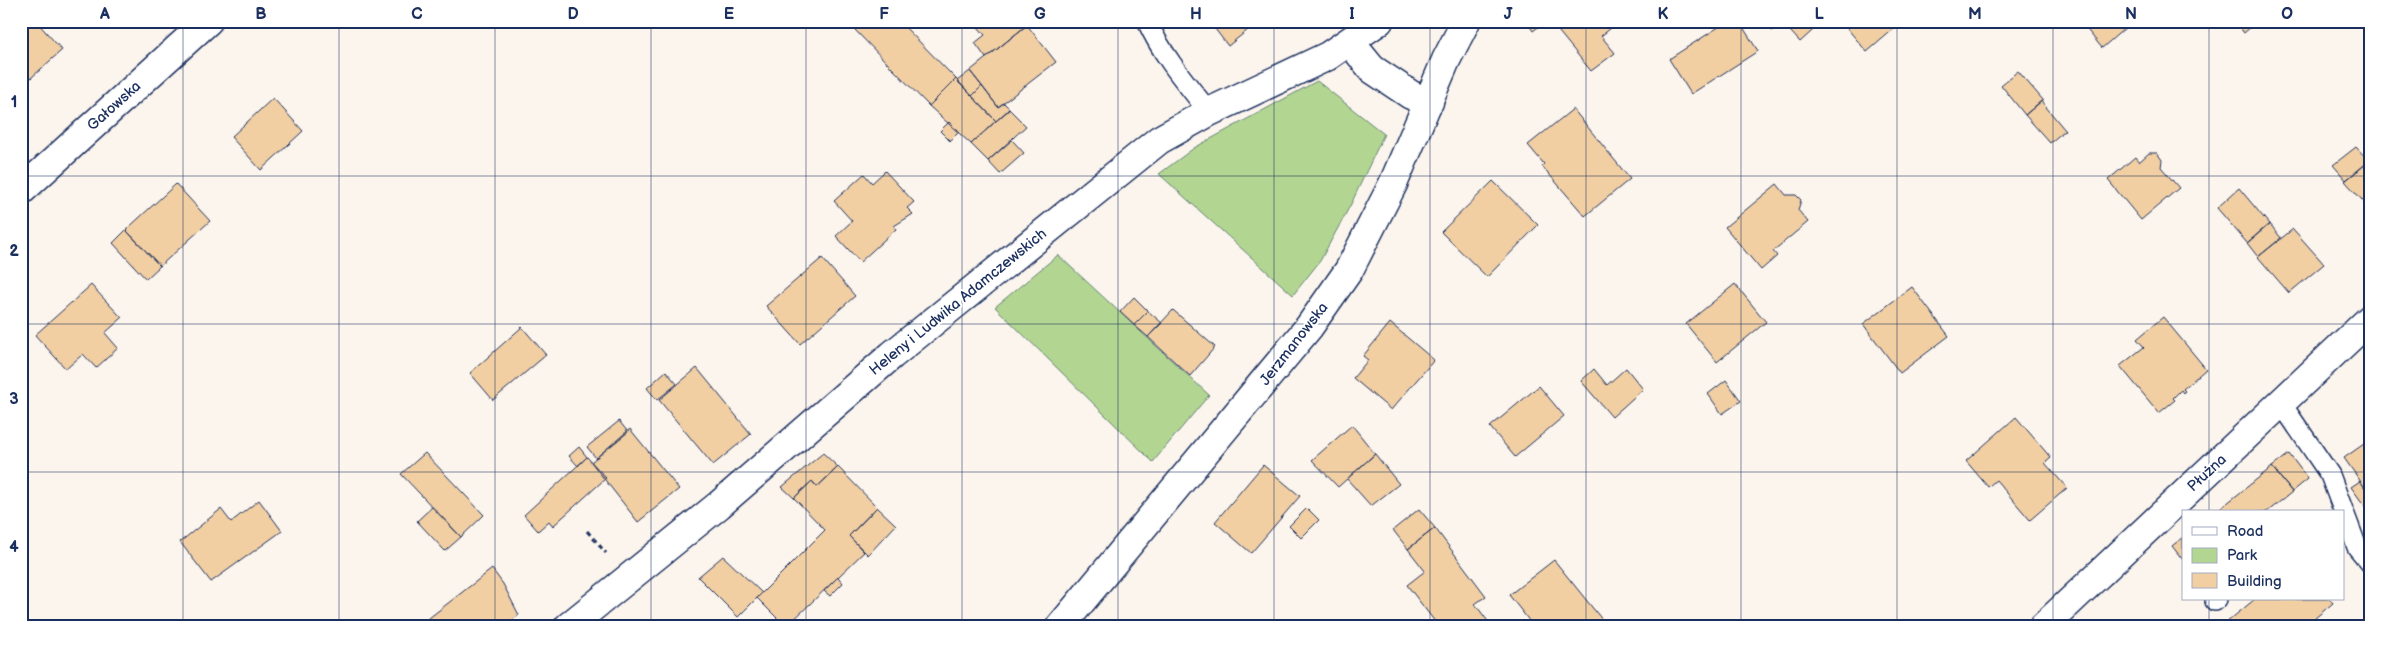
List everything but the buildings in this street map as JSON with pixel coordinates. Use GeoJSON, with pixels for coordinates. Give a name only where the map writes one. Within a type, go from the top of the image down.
{"type":"FeatureCollection","features":[{"type":"Feature","properties":{"kind":"street","name":"Gałowska"},"geometry":{"type":"LineString","coordinates":[[21,192],[208,21]]}},
{"type":"Feature","properties":{"kind":"street","name":"Heleny i Ludwika Adamczewskich"},"geometry":{"type":"LineString","coordinates":[[568,627],[719,505],[892,355],[1159,140],[1209,112],[1338,49],[1379,21]]}},
{"type":"Feature","properties":{"kind":"street","name":"Jerzmanowska"},"geometry":{"type":"LineString","coordinates":[[1060,627],[1309,327],[1349,270],[1429,102],[1446,60],[1466,21]]}},
{"type":"Feature","properties":{"kind":"street"},"geometry":{"type":"LineString","coordinates":[[1338,49],[1411,95],[1429,102]]}},
{"type":"Feature","properties":{"kind":"street","name":"Płużna"},"geometry":{"type":"LineString","coordinates":[[2043,627],[2371,318]]}},
{"type":"Feature","properties":{"kind":"lane"},"geometry":{"type":"LineString","coordinates":[[1148,21],[1154,36],[1178,73],[1209,112]]}},
{"type":"Feature","properties":{"kind":"lane"},"geometry":{"type":"LineString","coordinates":[[2281,403],[2330,475],[2337,508]]}},
{"type":"Feature","properties":{"kind":"lane"},"geometry":{"type":"LineString","coordinates":[[2344,521],[2357,546],[2371,564]]}},
{"type":"Feature","properties":{"kind":"green space"},"geometry":{"type":"Polygon","coordinates":[[[1317,81],[1384,134],[1351,204],[1320,261],[1293,295],[1159,174],[1194,148],[1317,81]]]}},
{"type":"Feature","properties":{"kind":"green space"},"geometry":{"type":"Polygon","coordinates":[[[1058,255],[1209,395],[1153,462],[995,307],[1058,255]]]}}]}
